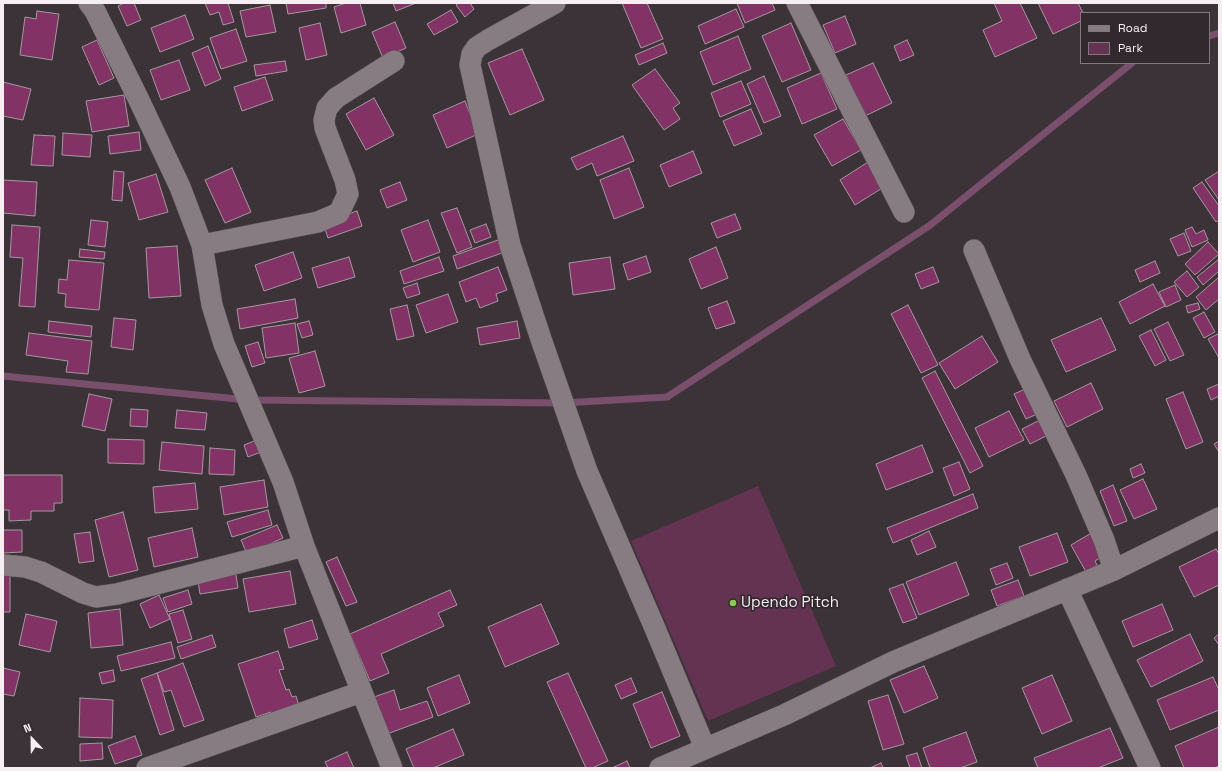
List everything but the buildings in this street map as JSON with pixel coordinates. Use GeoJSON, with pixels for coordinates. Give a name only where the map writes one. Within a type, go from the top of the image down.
{"type":"FeatureCollection","features":[{"type":"Feature","properties":{"kind":"street"},"geometry":{"type":"LineString","coordinates":[[89,3],[95,11],[180,187],[202,245],[212,305],[224,344],[283,482],[304,546],[392,768]]}},
{"type":"Feature","properties":{"kind":"street"},"geometry":{"type":"LineString","coordinates":[[555,3],[478,47],[472,54],[470,65],[510,245],[541,339],[588,471],[705,748]]}},
{"type":"Feature","properties":{"kind":"street"},"geometry":{"type":"LineString","coordinates":[[797,3],[904,212]]}},
{"type":"Feature","properties":{"kind":"street"},"geometry":{"type":"LineString","coordinates":[[202,245],[318,222],[339,213],[348,194],[345,180],[325,128],[324,120],[327,108],[336,98],[394,61]]}},
{"type":"Feature","properties":{"kind":"street"},"geometry":{"type":"LineString","coordinates":[[974,250],[1020,359],[1085,496],[1104,540],[1114,570]]}},
{"type":"Feature","properties":{"kind":"street"},"geometry":{"type":"LineString","coordinates":[[660,768],[784,715],[893,662],[1114,570],[1219,518]]}},
{"type":"Feature","properties":{"kind":"street"},"geometry":{"type":"LineString","coordinates":[[3,565],[25,567],[41,572],[83,593],[96,596],[117,594],[304,546]]}},
{"type":"Feature","properties":{"kind":"street"},"geometry":{"type":"LineString","coordinates":[[1067,589],[1150,768]]}},
{"type":"Feature","properties":{"kind":"street"},"geometry":{"type":"LineString","coordinates":[[147,768],[361,692]]}},
{"type":"Feature","properties":{"kind":"green space","name":"Upendo Pitch"},"geometry":{"type":"Polygon","coordinates":[[[758,486],[836,666],[708,721],[631,541],[758,486]]]}},
{"type":"Feature","properties":{"kind":"waterway"},"geometry":{"type":"LineString","coordinates":[[1210,36],[1219,33]]}},
{"type":"Feature","properties":{"kind":"waterway"},"geometry":{"type":"LineString","coordinates":[[3,376],[248,400],[563,403],[667,397],[929,226],[1131,64]]}},
{"type":"Feature","properties":{"kind":"place","name":"Upendo Pitch"},"geometry":{"type":"Point","coordinates":[733,603]}}]}
